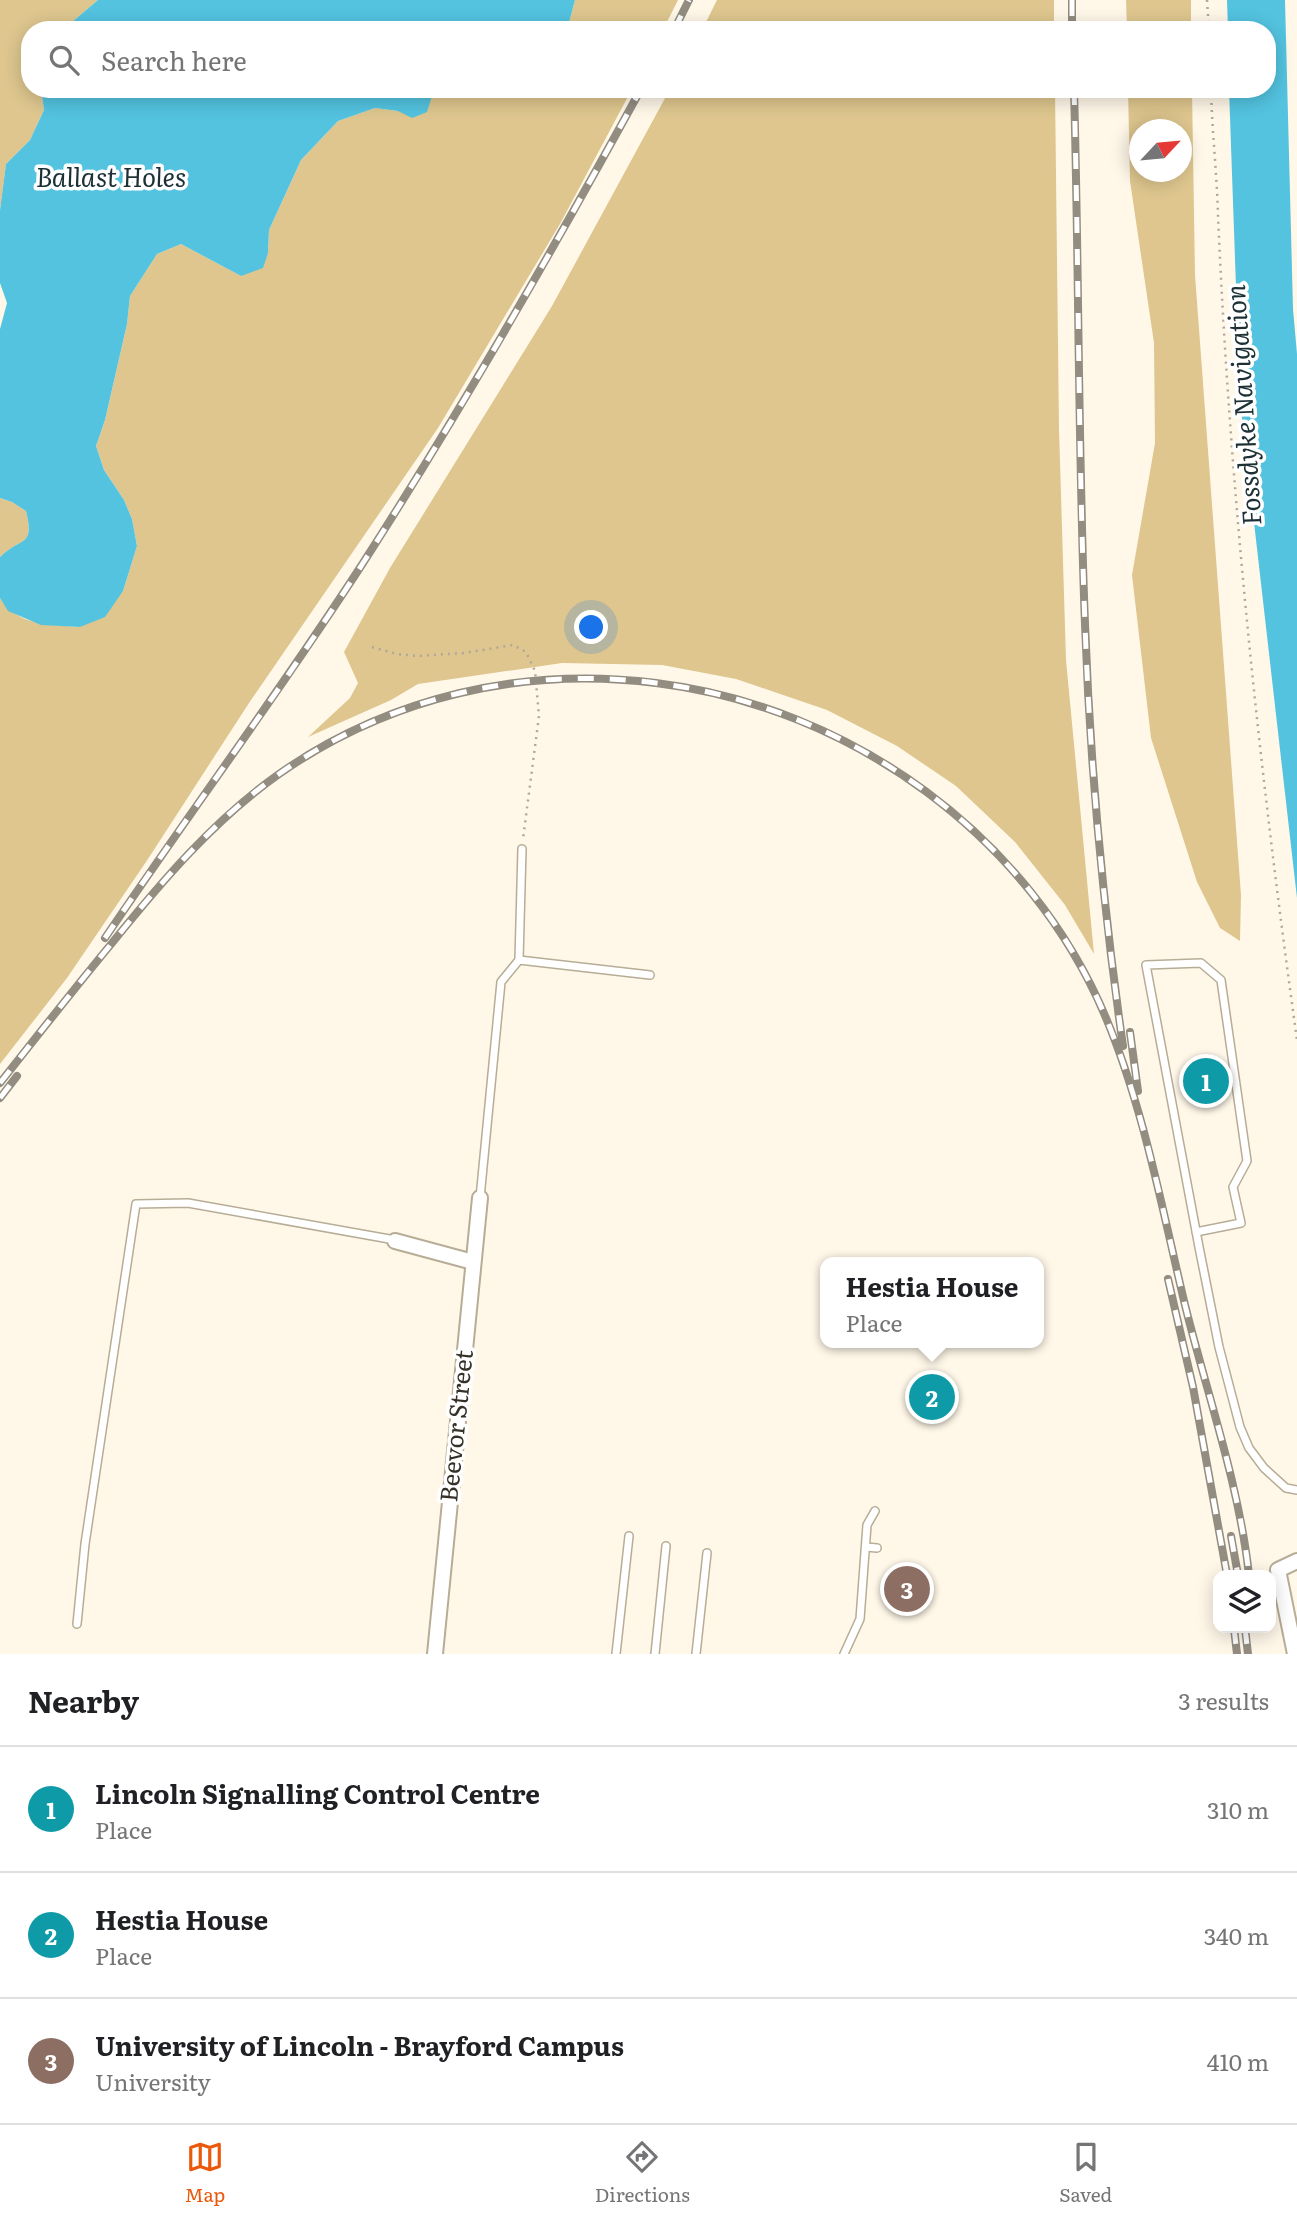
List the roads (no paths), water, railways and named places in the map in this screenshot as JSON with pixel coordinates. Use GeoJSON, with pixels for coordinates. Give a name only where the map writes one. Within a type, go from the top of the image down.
{"type":"FeatureCollection","features":[{"type":"Feature","properties":{"kind":"street","name":"Beevor Street"},"geometry":{"type":"LineString","coordinates":[[435,1654],[480,1198]]}},
{"type":"Feature","properties":{"kind":"street"},"geometry":{"type":"LineString","coordinates":[[395,1241],[473,1262]]}},
{"type":"Feature","properties":{"kind":"street"},"geometry":{"type":"LineString","coordinates":[[1295,1654],[1278,1570],[1297,1562]]}},
{"type":"Feature","properties":{"kind":"lane"},"geometry":{"type":"LineString","coordinates":[[480,1198],[501,982],[519,960],[522,849]]}},
{"type":"Feature","properties":{"kind":"lane"},"geometry":{"type":"LineString","coordinates":[[519,960],[650,975]]}},
{"type":"Feature","properties":{"kind":"lane"},"geometry":{"type":"LineString","coordinates":[[1196,1232],[1241,1223],[1233,1186],[1247,1161],[1221,980],[1201,963],[1146,965],[1196,1232],[1219,1347],[1240,1427],[1249,1448],[1264,1468],[1286,1488],[1297,1490]]}},
{"type":"Feature","properties":{"kind":"lane"},"geometry":{"type":"LineString","coordinates":[[77,1623],[85,1544],[136,1204],[188,1203],[395,1241]]}},
{"type":"Feature","properties":{"kind":"lane"},"geometry":{"type":"LineString","coordinates":[[844,1654],[860,1619],[866,1546],[863,1525],[875,1511]]}},
{"type":"Feature","properties":{"kind":"lane"},"geometry":{"type":"LineString","coordinates":[[616,1654],[629,1536]]}},
{"type":"Feature","properties":{"kind":"lane"},"geometry":{"type":"LineString","coordinates":[[655,1654],[666,1546]]}},
{"type":"Feature","properties":{"kind":"lane"},"geometry":{"type":"LineString","coordinates":[[866,1546],[877,1548]]}},
{"type":"Feature","properties":{"kind":"lane"},"geometry":{"type":"LineString","coordinates":[[696,1654],[707,1553]]}},
{"type":"Feature","properties":{"kind":"water"},"geometry":{"type":"Polygon","coordinates":[[[98,0],[575,0],[569,21],[73,21],[98,0]]]}},
{"type":"Feature","properties":{"kind":"water","name":"Fossdyke Navigation"},"geometry":{"type":"Polygon","coordinates":[[[1227,0],[1285,0],[1293,309],[1297,354],[1297,898],[1240,400],[1229,98],[1276,98],[1276,21],[1228,21],[1227,0]]]}},
{"type":"Feature","properties":{"kind":"water","name":"Ballast Holes"},"geometry":{"type":"Polygon","coordinates":[[[42,98],[431,98],[427,112],[412,118],[398,111],[375,108],[338,121],[301,160],[269,230],[268,253],[263,268],[241,276],[181,244],[157,254],[130,296],[127,324],[105,420],[96,446],[104,470],[124,500],[132,519],[137,546],[123,591],[105,617],[80,627],[41,625],[8,611],[0,598],[0,557],[24,540],[29,531],[26,511],[0,498],[0,329],[7,303],[0,283],[0,210],[6,164],[30,140],[44,110],[42,98]]]}},
{"type":"Feature","properties":{"kind":"railway"},"geometry":{"type":"LineString","coordinates":[[678,21],[689,0]]}},
{"type":"Feature","properties":{"kind":"railway"},"geometry":{"type":"LineString","coordinates":[[1072,0],[1072,21]]}},
{"type":"Feature","properties":{"kind":"railway"},"geometry":{"type":"LineString","coordinates":[[105,938],[300,657],[400,505],[506,329],[636,98]]}},
{"type":"Feature","properties":{"kind":"railway"},"geometry":{"type":"LineString","coordinates":[[1074,98],[1087,677],[1098,835],[1123,1046]]}},
{"type":"Feature","properties":{"kind":"railway"},"geometry":{"type":"LineString","coordinates":[[0,1083],[150,897],[211,831],[279,774],[321,747],[366,725],[459,693],[556,679],[656,683],[728,697],[798,720],[864,752],[926,791],[982,838],[1031,892],[1073,952],[1106,1018],[1142,1123],[1185,1305],[1230,1473],[1248,1570]]}},
{"type":"Feature","properties":{"kind":"railway"},"geometry":{"type":"LineString","coordinates":[[1130,1032],[1138,1091]]}},
{"type":"Feature","properties":{"kind":"railway"},"geometry":{"type":"LineString","coordinates":[[0,1098],[17,1076]]}},
{"type":"Feature","properties":{"kind":"railway"},"geometry":{"type":"LineString","coordinates":[[1168,1279],[1193,1387],[1226,1570]]}},
{"type":"Feature","properties":{"kind":"railway"},"geometry":{"type":"LineString","coordinates":[[1231,1536],[1237,1570]]}},
{"type":"Feature","properties":{"kind":"railway"},"geometry":{"type":"LineString","coordinates":[[1235,1633],[1237,1654]]}},
{"type":"Feature","properties":{"kind":"railway"},"geometry":{"type":"LineString","coordinates":[[1246,1633],[1248,1654]]}},
{"type":"Feature","properties":{"kind":"place","name":"Lincoln Signalling Control Centre"},"geometry":{"type":"Point","coordinates":[1206,1081]}},
{"type":"Feature","properties":{"kind":"place","name":"Hestia House"},"geometry":{"type":"Point","coordinates":[932,1397]}},
{"type":"Feature","properties":{"kind":"place","name":"University of Lincoln - Brayford Campus"},"geometry":{"type":"Point","coordinates":[907,1589]}}]}
